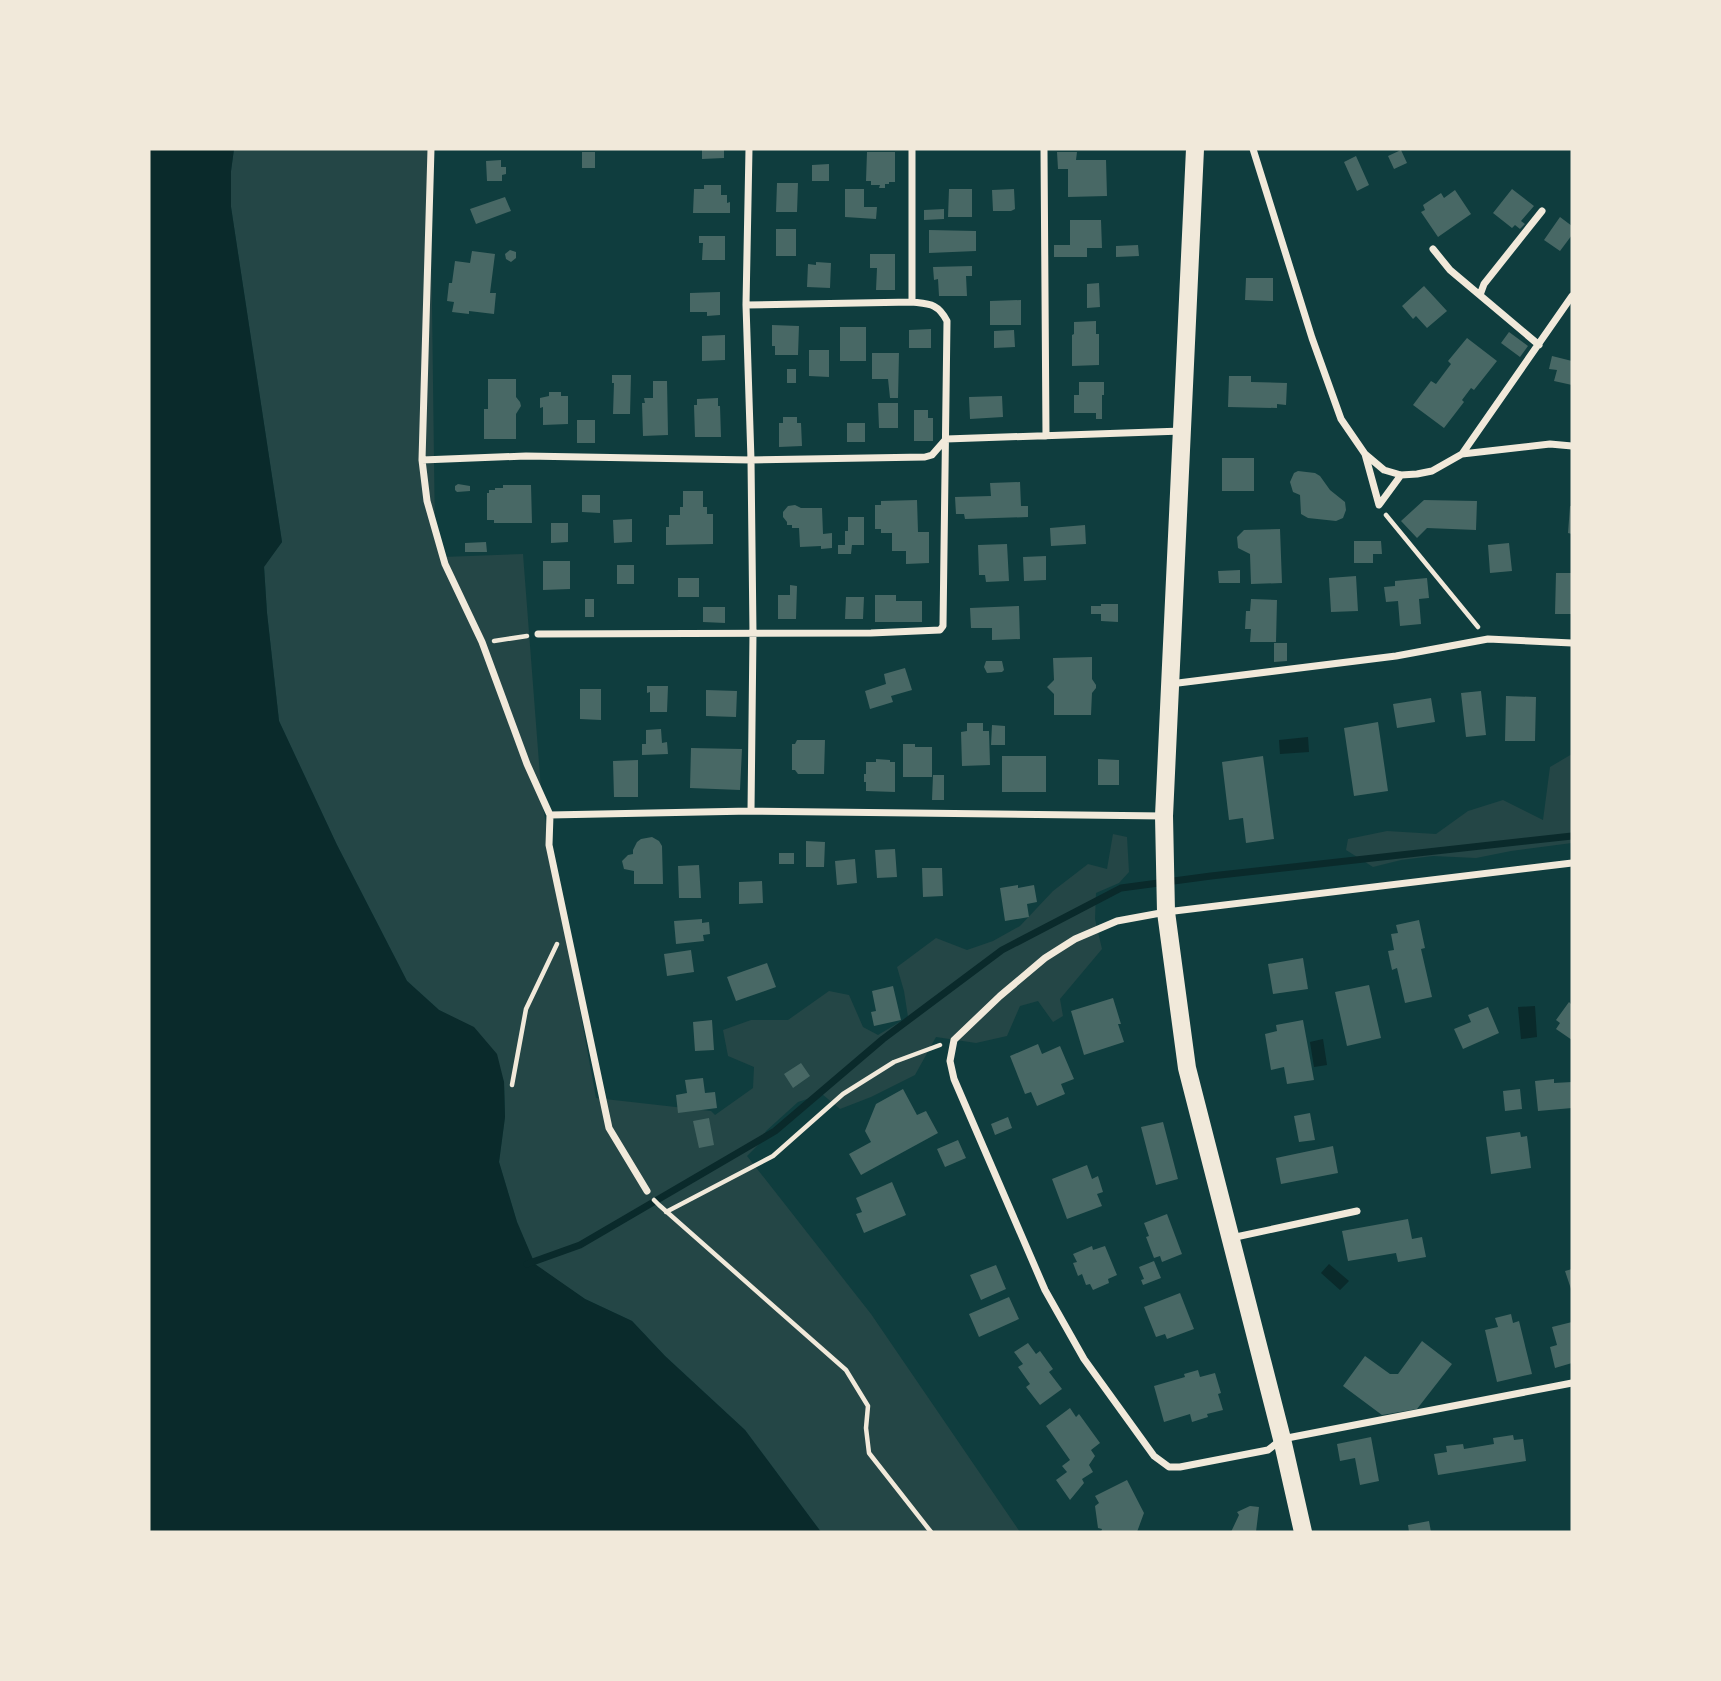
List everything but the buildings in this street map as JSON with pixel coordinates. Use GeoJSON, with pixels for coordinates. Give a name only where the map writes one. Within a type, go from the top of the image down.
{"type":"FeatureCollection","features":[{"type":"Feature","properties":{"kind":"main road"},"geometry":{"type":"LineString","coordinates":[[1195,149],[1164,816],[1165,906],[1187,1068],[1282,1439],[1303,1532]]}},
{"type":"Feature","properties":{"kind":"street"},"geometry":{"type":"LineString","coordinates":[[431,149],[422,460],[427,501],[445,564],[482,642],[527,764],[550,815],[549,845],[610,1128],[647,1191]]}},
{"type":"Feature","properties":{"kind":"street"},"geometry":{"type":"LineString","coordinates":[[749,149],[746,305],[753,633],[751,811]]}},
{"type":"Feature","properties":{"kind":"street"},"geometry":{"type":"LineString","coordinates":[[912,149],[912,302]]}},
{"type":"Feature","properties":{"kind":"street"},"geometry":{"type":"LineString","coordinates":[[1044,149],[1046,436]]}},
{"type":"Feature","properties":{"kind":"street"},"geometry":{"type":"LineString","coordinates":[[1253,149],[1320,361],[1342,419],[1364,454],[1378,505]]}},
{"type":"Feature","properties":{"kind":"street"},"geometry":{"type":"LineString","coordinates":[[1480,295],[1484,284],[1542,211]]}},
{"type":"Feature","properties":{"kind":"street"},"geometry":{"type":"LineString","coordinates":[[1433,249],[1450,270],[1539,345]]}},
{"type":"Feature","properties":{"kind":"street"},"geometry":{"type":"LineString","coordinates":[[1462,454],[1572,296]]}},
{"type":"Feature","properties":{"kind":"street"},"geometry":{"type":"LineString","coordinates":[[538,634],[871,634],[940,630],[943,626],[947,321],[942,312],[934,305],[912,302],[746,305]]}},
{"type":"Feature","properties":{"kind":"street"},"geometry":{"type":"LineString","coordinates":[[422,460],[526,456],[751,460],[925,457],[932,455],[946,439],[1182,431]]}},
{"type":"Feature","properties":{"kind":"street"},"geometry":{"type":"LineString","coordinates":[[1364,454],[1384,470],[1401,475],[1432,471],[1462,454],[1550,444],[1572,446]]}},
{"type":"Feature","properties":{"kind":"street"},"geometry":{"type":"LineString","coordinates":[[1378,505],[1401,475]]}},
{"type":"Feature","properties":{"kind":"street"},"geometry":{"type":"LineString","coordinates":[[1170,684],[1396,656],[1488,639],[1572,643]]}},
{"type":"Feature","properties":{"kind":"street"},"geometry":{"type":"LineString","coordinates":[[550,815],[751,811],[1164,816]]}},
{"type":"Feature","properties":{"kind":"street"},"geometry":{"type":"LineString","coordinates":[[1572,863],[1165,906],[1117,921],[1075,939],[1045,958],[954,1040],[950,1060],[954,1079],[1045,1290],[1084,1359],[1154,1456],[1169,1467],[1268,1450],[1282,1439],[1572,1383]]}},
{"type":"Feature","properties":{"kind":"street"},"geometry":{"type":"LineString","coordinates":[[1230,1238],[1357,1211]]}},
{"type":"Feature","properties":{"kind":"path"},"geometry":{"type":"LineString","coordinates":[[1378,505],[1488,639]]}},
{"type":"Feature","properties":{"kind":"path"},"geometry":{"type":"LineString","coordinates":[[482,642],[538,634]]}},
{"type":"Feature","properties":{"kind":"path"},"geometry":{"type":"LineString","coordinates":[[512,1085],[526,1009],[566,924]]}},
{"type":"Feature","properties":{"kind":"path"},"geometry":{"type":"LineString","coordinates":[[666,1212],[773,1156],[843,1094],[894,1062],[954,1040]]}},
{"type":"Feature","properties":{"kind":"path"},"geometry":{"type":"LineString","coordinates":[[659,1205],[846,1370],[868,1406],[866,1428],[869,1453],[932,1532]]}},
{"type":"Feature","properties":{"kind":"shaded area"},"geometry":{"type":"Polygon","coordinates":[[[149,149],[234,149],[231,207],[282,542],[264,567],[279,721],[337,845],[407,981],[439,1010],[474,1027],[497,1054],[504,1082],[505,1117],[499,1162],[517,1222],[535,1264],[585,1299],[632,1321],[665,1356],[745,1430],[821,1532],[149,1532],[149,149]]]}},
{"type":"Feature","properties":{"kind":"shaded area"},"geometry":{"type":"Polygon","coordinates":[[[234,149],[430,149],[435,537],[443,557],[523,554],[542,802],[596,1098],[711,1111],[715,1115],[753,1088],[754,1067],[728,1056],[723,1030],[751,1020],[788,1020],[829,991],[849,995],[863,1027],[878,1035],[908,1017],[897,967],[936,938],[967,950],[993,941],[1020,926],[1053,891],[1088,864],[1107,869],[1113,834],[1127,837],[1129,872],[1119,883],[1096,893],[1095,919],[1102,949],[1060,999],[1063,1016],[1053,1022],[1038,1001],[1020,1006],[1007,1036],[976,1043],[936,1037],[915,1075],[840,1109],[822,1094],[798,1102],[766,1131],[758,1145],[747,1156],[871,1314],[1020,1532],[821,1532],[745,1430],[665,1356],[632,1321],[585,1299],[535,1265],[517,1222],[499,1162],[505,1117],[504,1082],[474,1028],[439,1010],[407,981],[337,845],[279,721],[264,566],[282,542],[231,207],[234,149]]]}},
{"type":"Feature","properties":{"kind":"shaded area"},"geometry":{"type":"Polygon","coordinates":[[[1308,737],[1309,752],[1280,754],[1279,740],[1308,737]]]}},
{"type":"Feature","properties":{"kind":"shaded area"},"geometry":{"type":"Polygon","coordinates":[[[1572,754],[1572,843],[1476,858],[1433,856],[1373,867],[1346,850],[1348,839],[1387,831],[1436,834],[1468,811],[1503,800],[1543,820],[1550,767],[1572,754]]]}},
{"type":"Feature","properties":{"kind":"shaded area"},"geometry":{"type":"Polygon","coordinates":[[[1535,1006],[1537,1037],[1521,1039],[1518,1007],[1535,1006]]]}},
{"type":"Feature","properties":{"kind":"shaded area"},"geometry":{"type":"Polygon","coordinates":[[[1323,1039],[1327,1065],[1314,1067],[1310,1042],[1323,1039]]]}},
{"type":"Feature","properties":{"kind":"shaded area"},"geometry":{"type":"Polygon","coordinates":[[[1329,1264],[1349,1281],[1340,1290],[1321,1273],[1329,1264]]]}},
{"type":"Feature","properties":{"kind":"waterway"},"geometry":{"type":"LineString","coordinates":[[527,1264],[580,1245],[775,1131],[883,1039],[1002,950],[1121,888],[1572,836]]}}]}
